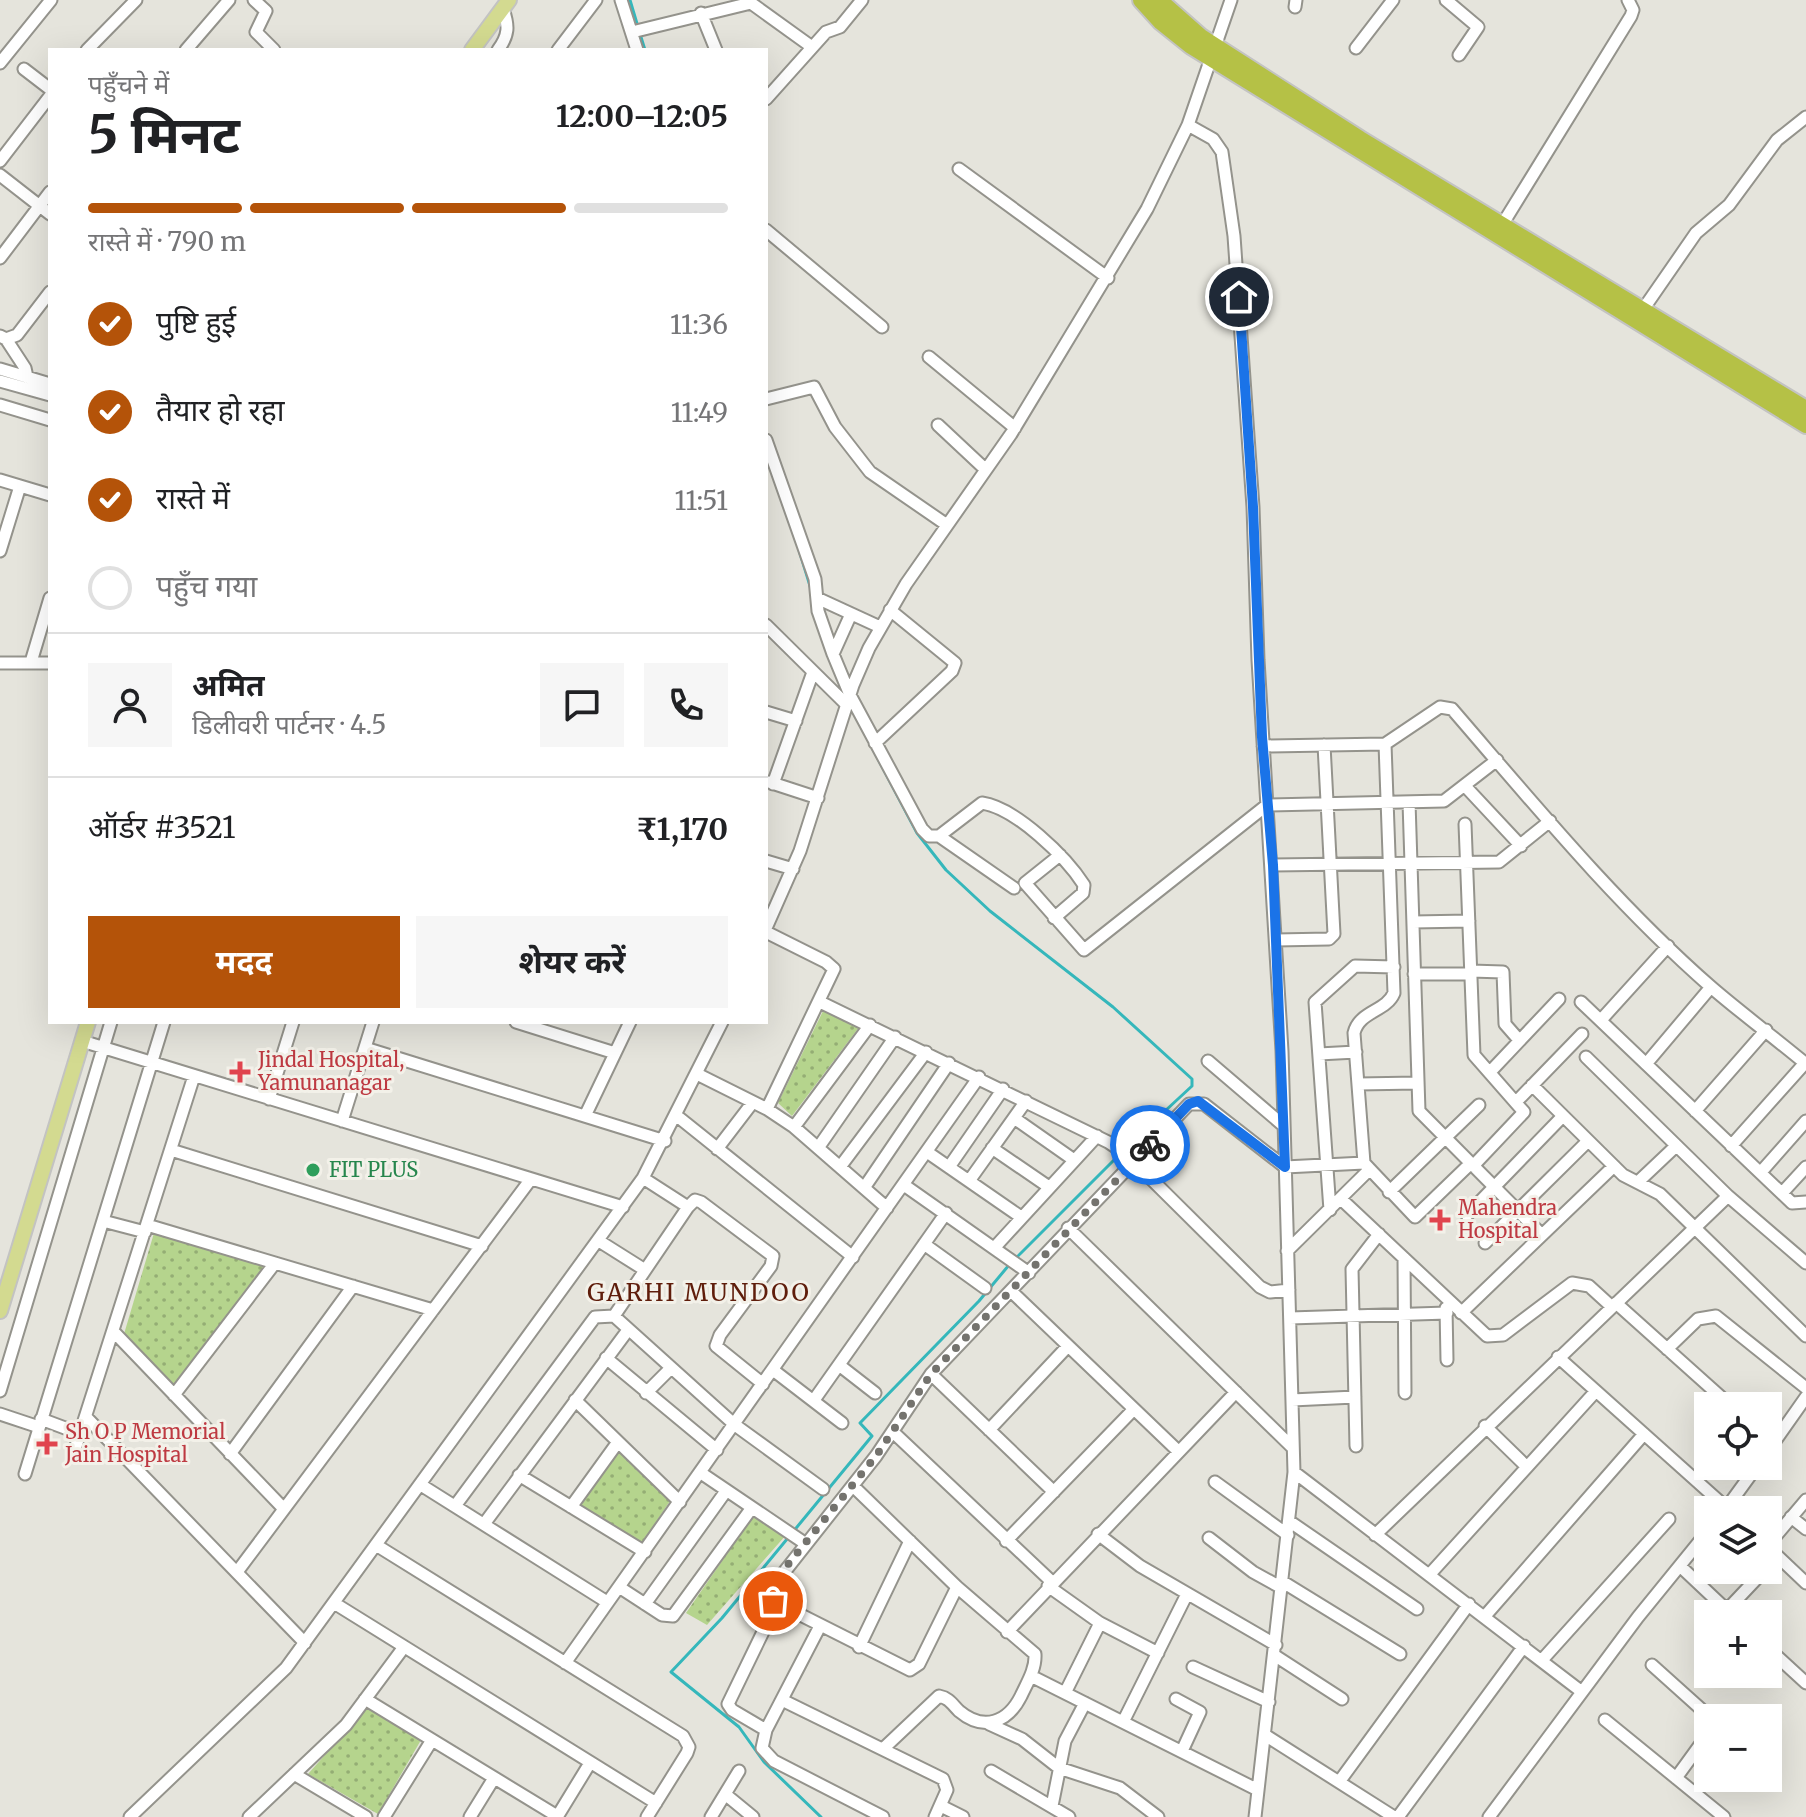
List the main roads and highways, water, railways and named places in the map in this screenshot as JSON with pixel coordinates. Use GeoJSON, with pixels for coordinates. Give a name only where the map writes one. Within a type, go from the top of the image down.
{"type":"FeatureCollection","features":[{"type":"Feature","properties":{"kind":"highway"},"geometry":{"type":"LineString","coordinates":[[1141,0],[1161,22],[1806,409]]}},
{"type":"Feature","properties":{"kind":"highway"},"geometry":{"type":"LineString","coordinates":[[1159,0],[1215,54],[1806,425]]}},
{"type":"Feature","properties":{"kind":"main road"},"geometry":{"type":"LineString","coordinates":[[474,48],[506,5]]}},
{"type":"Feature","properties":{"kind":"main road"},"geometry":{"type":"LineString","coordinates":[[0,1311],[87,1024]]}},
{"type":"Feature","properties":{"kind":"waterway"},"geometry":{"type":"LineString","coordinates":[[630,0],[638,27]]}},
{"type":"Feature","properties":{"kind":"waterway"},"geometry":{"type":"LineString","coordinates":[[640,34],[644,48]]}},
{"type":"Feature","properties":{"kind":"waterway"},"geometry":{"type":"LineString","coordinates":[[799,550],[811,589]]}},
{"type":"Feature","properties":{"kind":"waterway"},"geometry":{"type":"LineString","coordinates":[[831,662],[843,692]]}},
{"type":"Feature","properties":{"kind":"waterway"},"geometry":{"type":"LineString","coordinates":[[866,736],[917,833],[946,870],[990,911],[1113,1007],[1192,1079],[1192,1086],[1124,1149]]}},
{"type":"Feature","properties":{"kind":"waterway"},"geometry":{"type":"LineString","coordinates":[[1014,1260],[1119,1155]]}},
{"type":"Feature","properties":{"kind":"waterway"},"geometry":{"type":"LineString","coordinates":[[821,1817],[764,1762],[739,1727],[671,1672],[722,1618],[872,1436],[860,1423],[979,1301],[1009,1265]]}},
{"type":"Feature","properties":{"kind":"place","name":"Jindal Hospital, Yamunanagar"},"geometry":{"type":"Point","coordinates":[240,1072]}},
{"type":"Feature","properties":{"kind":"place","name":"FIT PLUS"},"geometry":{"type":"Point","coordinates":[313,1170]}},
{"type":"Feature","properties":{"kind":"place","name":"Mahendra Hospital"},"geometry":{"type":"Point","coordinates":[1440,1220]}},
{"type":"Feature","properties":{"kind":"place","name":"Sh O P Memorial Jain Hospital"},"geometry":{"type":"Point","coordinates":[47,1444]}},
{"type":"Feature","properties":{"kind":"district","name":"GARHI MUNDOO"},"geometry":{"type":"Point","coordinates":[699,1293]}}]}
